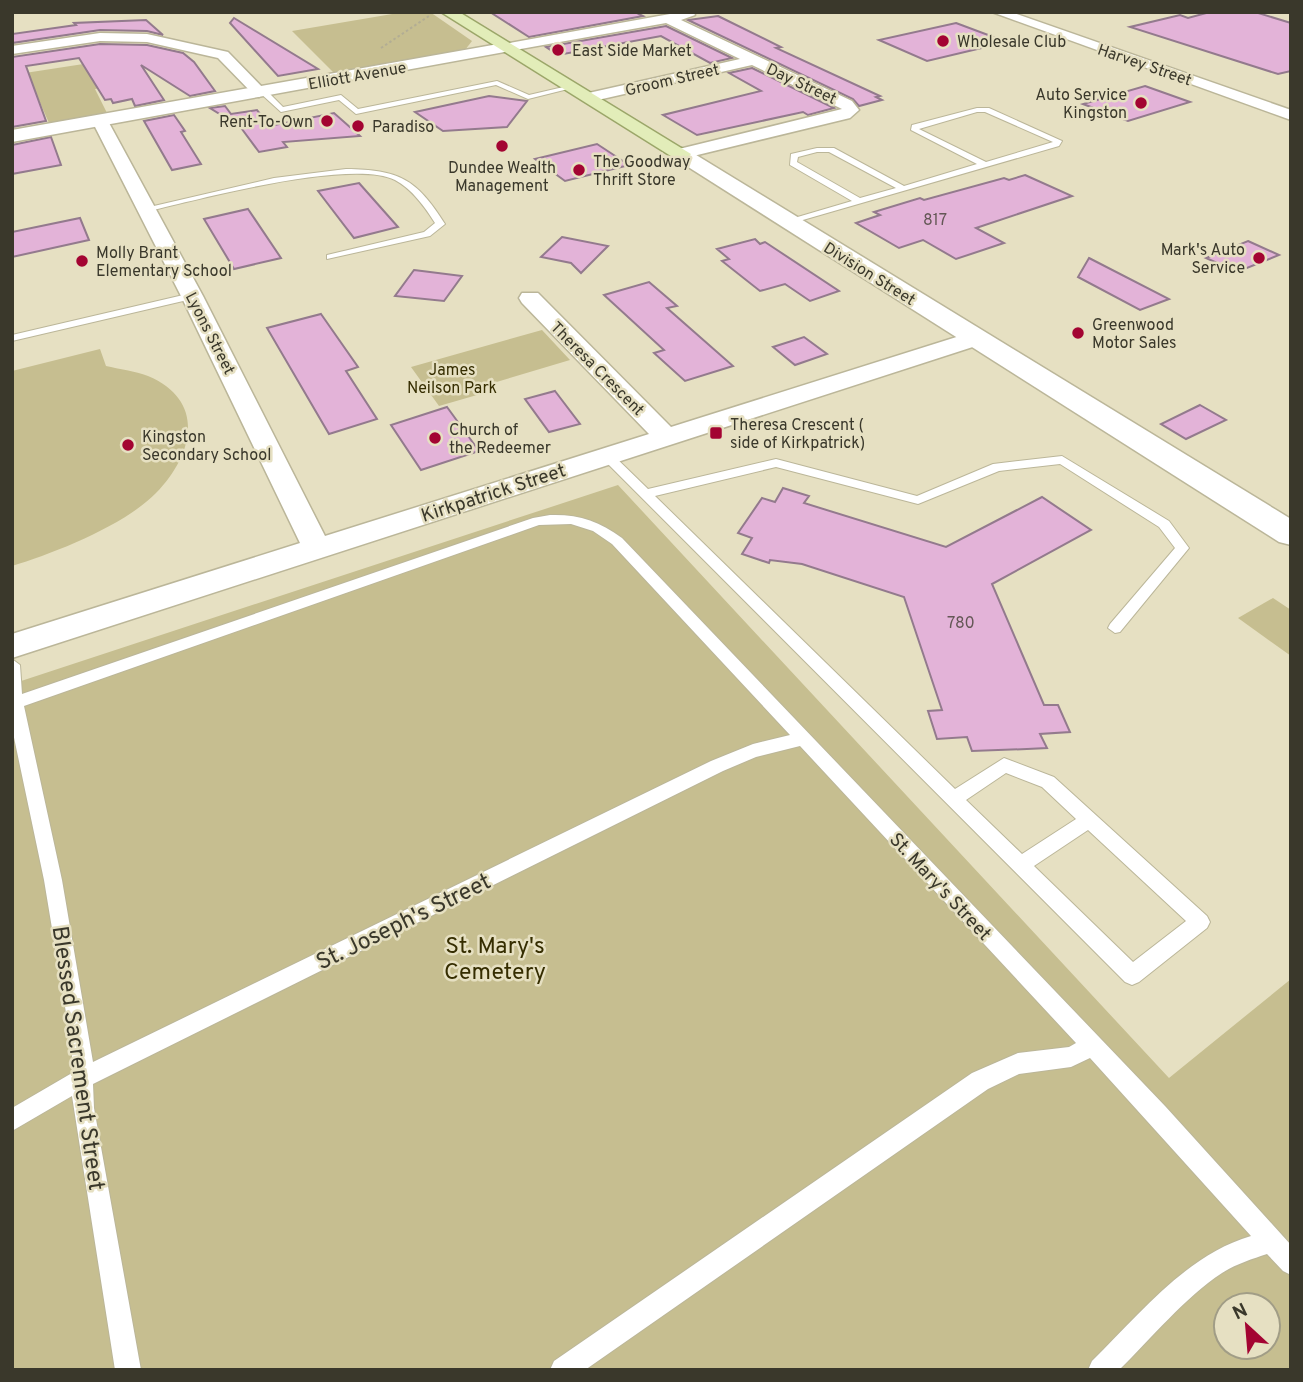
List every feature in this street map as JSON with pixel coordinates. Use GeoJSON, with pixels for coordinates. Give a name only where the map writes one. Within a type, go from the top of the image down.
{"type":"FeatureCollection","features":[{"type":"Feature","properties":{"kind":"main road","name":"Division Street"},"geometry":{"type":"LineString","coordinates":[[440,13],[581,92],[1291,534]]}},
{"type":"Feature","properties":{"kind":"main road","name":"Elliott Avenue"},"geometry":{"type":"LineString","coordinates":[[12,136],[505,48]]}},
{"type":"Feature","properties":{"kind":"street","name":"Elliott Avenue"},"geometry":{"type":"LineString","coordinates":[[505,48],[701,12]]}},
{"type":"Feature","properties":{"kind":"street","name":"Harvey Street"},"geometry":{"type":"LineString","coordinates":[[998,12],[1291,115]]}},
{"type":"Feature","properties":{"kind":"street","name":"Day Street"},"geometry":{"type":"LineString","coordinates":[[668,19],[846,104],[851,110],[844,115],[681,154]]}},
{"type":"Feature","properties":{"kind":"street"},"geometry":{"type":"LineString","coordinates":[[12,50],[100,37],[147,38],[223,55],[261,92]]}},
{"type":"Feature","properties":{"kind":"street","name":"Groom Street"},"geometry":{"type":"LineString","coordinates":[[581,92],[754,60]]}},
{"type":"Feature","properties":{"kind":"street","name":"Lyons Street"},"geometry":{"type":"LineString","coordinates":[[100,121],[192,296],[317,548]]}},
{"type":"Feature","properties":{"kind":"street","name":"Theresa Crescent"},"geometry":{"type":"LineString","coordinates":[[530,298],[667,437]]}},
{"type":"Feature","properties":{"kind":"street","name":"Kirkpatrick Street"},"geometry":{"type":"LineString","coordinates":[[12,646],[974,339]]}},
{"type":"Feature","properties":{"kind":"lane"},"geometry":{"type":"LineString","coordinates":[[261,92],[281,110],[341,97],[356,112],[497,83],[528,97],[581,92]]}},
{"type":"Feature","properties":{"kind":"lane"},"geometry":{"type":"LineString","coordinates":[[789,222],[985,165],[1058,141],[986,110],[915,127],[915,130],[985,165]]}},
{"type":"Feature","properties":{"kind":"lane"},"geometry":{"type":"LineString","coordinates":[[860,202],[793,163],[794,156],[817,150],[831,150],[904,189]]}},
{"type":"Feature","properties":{"kind":"lane"},"geometry":{"type":"LineString","coordinates":[[145,209],[326,172],[378,173],[396,178],[420,197],[431,207],[440,224],[427,234],[330,257]]}},
{"type":"Feature","properties":{"kind":"lane"},"geometry":{"type":"LineString","coordinates":[[12,338],[192,296]]}},
{"type":"Feature","properties":{"kind":"lane"},"geometry":{"type":"LineString","coordinates":[[607,456],[1132,975],[1200,922],[1048,782],[1004,765],[954,799]]}},
{"type":"Feature","properties":{"kind":"lane"},"geometry":{"type":"LineString","coordinates":[[645,494],[776,463],[918,500],[997,467],[1062,460],[1164,524],[1182,548],[1115,628]]}},
{"type":"Feature","properties":{"kind":"lane","name":"St. Mary's Street"},"geometry":{"type":"LineString","coordinates":[[14,704],[538,521],[561,518],[583,520],[602,529],[617,541],[1092,1046],[1291,1263]]}},
{"type":"Feature","properties":{"kind":"lane","name":"Blessed Sacrement Street"},"geometry":{"type":"LineString","coordinates":[[12,665],[14,704],[53,880],[82,1049],[83,1108],[128,1370]]}},
{"type":"Feature","properties":{"kind":"lane","name":"St. Joseph's Street"},"geometry":{"type":"LineString","coordinates":[[12,1120],[83,1078],[717,766],[753,751],[802,739]]}},
{"type":"Feature","properties":{"kind":"lane"},"geometry":{"type":"LineString","coordinates":[[1021,865],[1089,820]]}},
{"type":"Feature","properties":{"kind":"lane"},"geometry":{"type":"LineString","coordinates":[[563,1370],[980,1081],[1018,1065],[1071,1057],[1092,1046]]}},
{"type":"Feature","properties":{"kind":"lane"},"geometry":{"type":"LineString","coordinates":[[1101,1370],[1187,1286],[1214,1264],[1242,1250],[1271,1241]]}},
{"type":"Feature","properties":{"kind":"path"},"geometry":{"type":"LineString","coordinates":[[379,49],[440,13]]}},
{"type":"Feature","properties":{"kind":"green space"},"geometry":{"type":"Polygon","coordinates":[[[404,12],[430,12],[472,41],[465,50],[334,73],[292,31],[404,12]]]}},
{"type":"Feature","properties":{"kind":"green space"},"geometry":{"type":"Polygon","coordinates":[[[90,63],[149,80],[95,89],[107,113],[49,123],[38,98],[12,75],[90,63]]]}},
{"type":"Feature","properties":{"kind":"green space","name":"James Neilson Park"},"geometry":{"type":"Polygon","coordinates":[[[542,330],[570,360],[473,389],[477,395],[439,406],[411,367],[542,330]]]}},
{"type":"Feature","properties":{"kind":"green space"},"geometry":{"type":"Polygon","coordinates":[[[100,349],[106,366],[148,376],[167,387],[179,399],[186,414],[188,430],[179,462],[156,493],[126,516],[68,546],[12,566],[12,371],[100,349]]]}},
{"type":"Feature","properties":{"kind":"green space","name":"St. Mary's Cemetery"},"geometry":{"type":"Polygon","coordinates":[[[618,485],[1169,1078],[1291,979],[1291,1370],[12,1370],[12,684],[618,485]]]}},
{"type":"Feature","properties":{"kind":"green space"},"geometry":{"type":"Polygon","coordinates":[[[1273,598],[1291,610],[1291,656],[1238,618],[1273,598]]]}},
{"type":"Feature","properties":{"kind":"building"},"geometry":{"type":"Polygon","coordinates":[[[490,12],[635,12],[643,16],[529,37],[490,12]]]}},
{"type":"Feature","properties":{"kind":"building"},"geometry":{"type":"Polygon","coordinates":[[[1210,12],[1255,12],[1291,23],[1291,71],[1278,74],[1130,27],[1180,15],[1188,18],[1210,12]]]}},
{"type":"Feature","properties":{"kind":"building"},"geometry":{"type":"Polygon","coordinates":[[[718,16],[781,47],[776,48],[880,96],[876,97],[882,100],[859,106],[853,99],[688,20],[718,16]]]}},
{"type":"Feature","properties":{"kind":"building"},"geometry":{"type":"Polygon","coordinates":[[[234,18],[318,69],[278,76],[230,23],[234,18]]]}},
{"type":"Feature","properties":{"kind":"building"},"geometry":{"type":"Polygon","coordinates":[[[146,20],[163,35],[147,31],[100,30],[12,43],[12,34],[76,25],[74,23],[146,20]]]}},
{"type":"Feature","properties":{"kind":"building","name":"Wholesale Club"},"geometry":{"type":"Polygon","coordinates":[[[956,23],[1007,42],[927,61],[879,40],[956,23]]]}},
{"type":"Feature","properties":{"kind":"building"},"geometry":{"type":"Polygon","coordinates":[[[666,26],[732,58],[710,63],[661,36],[558,55],[546,47],[666,26]]]}},
{"type":"Feature","properties":{"kind":"building"},"geometry":{"type":"Polygon","coordinates":[[[100,44],[147,45],[183,53],[194,62],[215,91],[190,96],[141,65],[164,100],[135,106],[132,99],[113,103],[111,99],[105,100],[79,58],[26,66],[46,121],[12,127],[12,57],[100,44]]]}},
{"type":"Feature","properties":{"kind":"building"},"geometry":{"type":"Polygon","coordinates":[[[752,68],[834,108],[697,135],[663,115],[761,91],[729,73],[752,68]]]}},
{"type":"Feature","properties":{"kind":"building"},"geometry":{"type":"Polygon","coordinates":[[[1145,86],[1190,102],[1128,121],[1083,104],[1145,86]]]}},
{"type":"Feature","properties":{"kind":"building"},"geometry":{"type":"Polygon","coordinates":[[[489,96],[527,101],[507,127],[443,131],[415,112],[489,96]]]}},
{"type":"Feature","properties":{"kind":"building"},"geometry":{"type":"Polygon","coordinates":[[[225,106],[231,114],[257,110],[270,126],[334,113],[360,136],[283,142],[287,147],[259,152],[236,121],[239,126],[210,108],[225,106]]]}},
{"type":"Feature","properties":{"kind":"building"},"geometry":{"type":"Polygon","coordinates":[[[174,115],[201,164],[172,170],[144,121],[174,115]]]}},
{"type":"Feature","properties":{"kind":"building"},"geometry":{"type":"Polygon","coordinates":[[[51,137],[61,165],[12,174],[12,145],[51,137]]]}},
{"type":"Feature","properties":{"kind":"building","name":"The Goodway Thrift Store"},"geometry":{"type":"Polygon","coordinates":[[[597,144],[629,165],[565,181],[535,159],[597,144]]]}},
{"type":"Feature","properties":{"kind":"building"},"geometry":{"type":"Polygon","coordinates":[[[1025,175],[1072,196],[976,228],[1004,243],[956,259],[923,240],[899,248],[856,223],[880,215],[874,212],[920,198],[924,200],[1004,178],[1009,180],[1025,175]]]}},
{"type":"Feature","properties":{"kind":"building"},"geometry":{"type":"Polygon","coordinates":[[[359,183],[398,227],[354,238],[318,191],[359,183]]]}},
{"type":"Feature","properties":{"kind":"building"},"geometry":{"type":"Polygon","coordinates":[[[248,209],[281,258],[234,269],[204,219],[248,209]]]}},
{"type":"Feature","properties":{"kind":"building","name":"Molly Brant Elementary School"},"geometry":{"type":"Polygon","coordinates":[[[80,218],[89,240],[12,257],[12,232],[80,218]]]}},
{"type":"Feature","properties":{"kind":"building"},"geometry":{"type":"Polygon","coordinates":[[[562,237],[608,246],[581,273],[571,263],[541,257],[562,237]]]}},
{"type":"Feature","properties":{"kind":"building"},"geometry":{"type":"Polygon","coordinates":[[[755,239],[760,244],[765,242],[839,291],[810,301],[785,284],[760,291],[722,261],[729,259],[717,249],[755,239]]]}},
{"type":"Feature","properties":{"kind":"building"},"geometry":{"type":"Polygon","coordinates":[[[1248,241],[1279,255],[1237,272],[1206,258],[1248,241]]]}},
{"type":"Feature","properties":{"kind":"building"},"geometry":{"type":"Polygon","coordinates":[[[1089,258],[1169,299],[1140,310],[1078,277],[1089,258]]]}},
{"type":"Feature","properties":{"kind":"building"},"geometry":{"type":"Polygon","coordinates":[[[414,270],[462,276],[444,301],[395,296],[414,270]]]}},
{"type":"Feature","properties":{"kind":"building"},"geometry":{"type":"Polygon","coordinates":[[[649,282],[677,306],[667,308],[733,366],[685,381],[654,353],[664,350],[604,295],[649,282]]]}},
{"type":"Feature","properties":{"kind":"building"},"geometry":{"type":"Polygon","coordinates":[[[321,314],[358,367],[346,371],[377,419],[329,434],[267,328],[321,314]]]}},
{"type":"Feature","properties":{"kind":"building"},"geometry":{"type":"Polygon","coordinates":[[[804,337],[827,354],[795,365],[773,347],[804,337]]]}},
{"type":"Feature","properties":{"kind":"building"},"geometry":{"type":"Polygon","coordinates":[[[555,391],[580,424],[549,432],[525,399],[555,391]]]}},
{"type":"Feature","properties":{"kind":"building"},"geometry":{"type":"Polygon","coordinates":[[[1200,405],[1226,420],[1186,439],[1161,424],[1200,405]]]}},
{"type":"Feature","properties":{"kind":"building","name":"Church of the Redeemer"},"geometry":{"type":"Polygon","coordinates":[[[447,407],[479,451],[421,470],[391,425],[447,407]]]}},
{"type":"Feature","properties":{"kind":"building"},"geometry":{"type":"Polygon","coordinates":[[[783,488],[809,496],[804,503],[946,547],[1042,497],[1091,530],[992,584],[1044,705],[1058,705],[1070,732],[1040,734],[1047,748],[972,751],[967,737],[937,739],[928,711],[942,710],[904,597],[802,564],[770,560],[769,563],[742,554],[752,538],[738,533],[762,498],[775,502],[783,488]]]}},
{"type":"Feature","properties":{"kind":"place","name":"Wholesale Club"},"geometry":{"type":"Point","coordinates":[943,41]}},
{"type":"Feature","properties":{"kind":"place","name":"East Side Market"},"geometry":{"type":"Point","coordinates":[558,50]}},
{"type":"Feature","properties":{"kind":"place","name":"Auto Service Kingston"},"geometry":{"type":"Point","coordinates":[1141,103]}},
{"type":"Feature","properties":{"kind":"place","name":"Rent-To-Own"},"geometry":{"type":"Point","coordinates":[327,121]}},
{"type":"Feature","properties":{"kind":"place","name":"Paradiso"},"geometry":{"type":"Point","coordinates":[358,126]}},
{"type":"Feature","properties":{"kind":"place","name":"Dundee Wealth Management"},"geometry":{"type":"Point","coordinates":[502,146]}},
{"type":"Feature","properties":{"kind":"place","name":"The Goodway Thrift Store"},"geometry":{"type":"Point","coordinates":[579,170]}},
{"type":"Feature","properties":{"kind":"place","name":"Mark's Auto Service"},"geometry":{"type":"Point","coordinates":[1259,258]}},
{"type":"Feature","properties":{"kind":"place","name":"Molly Brant Elementary School"},"geometry":{"type":"Point","coordinates":[82,261]}},
{"type":"Feature","properties":{"kind":"place","name":"Greenwood Motor Sales"},"geometry":{"type":"Point","coordinates":[1078,333]}},
{"type":"Feature","properties":{"kind":"place","name":"Theresa Crescent ( side of Kirkpatrick)"},"geometry":{"type":"Point","coordinates":[716,433]}},
{"type":"Feature","properties":{"kind":"place","name":"Church of the Redeemer"},"geometry":{"type":"Point","coordinates":[435,438]}},
{"type":"Feature","properties":{"kind":"place","name":"Kingston Secondary School"},"geometry":{"type":"Point","coordinates":[128,445]}}]}
